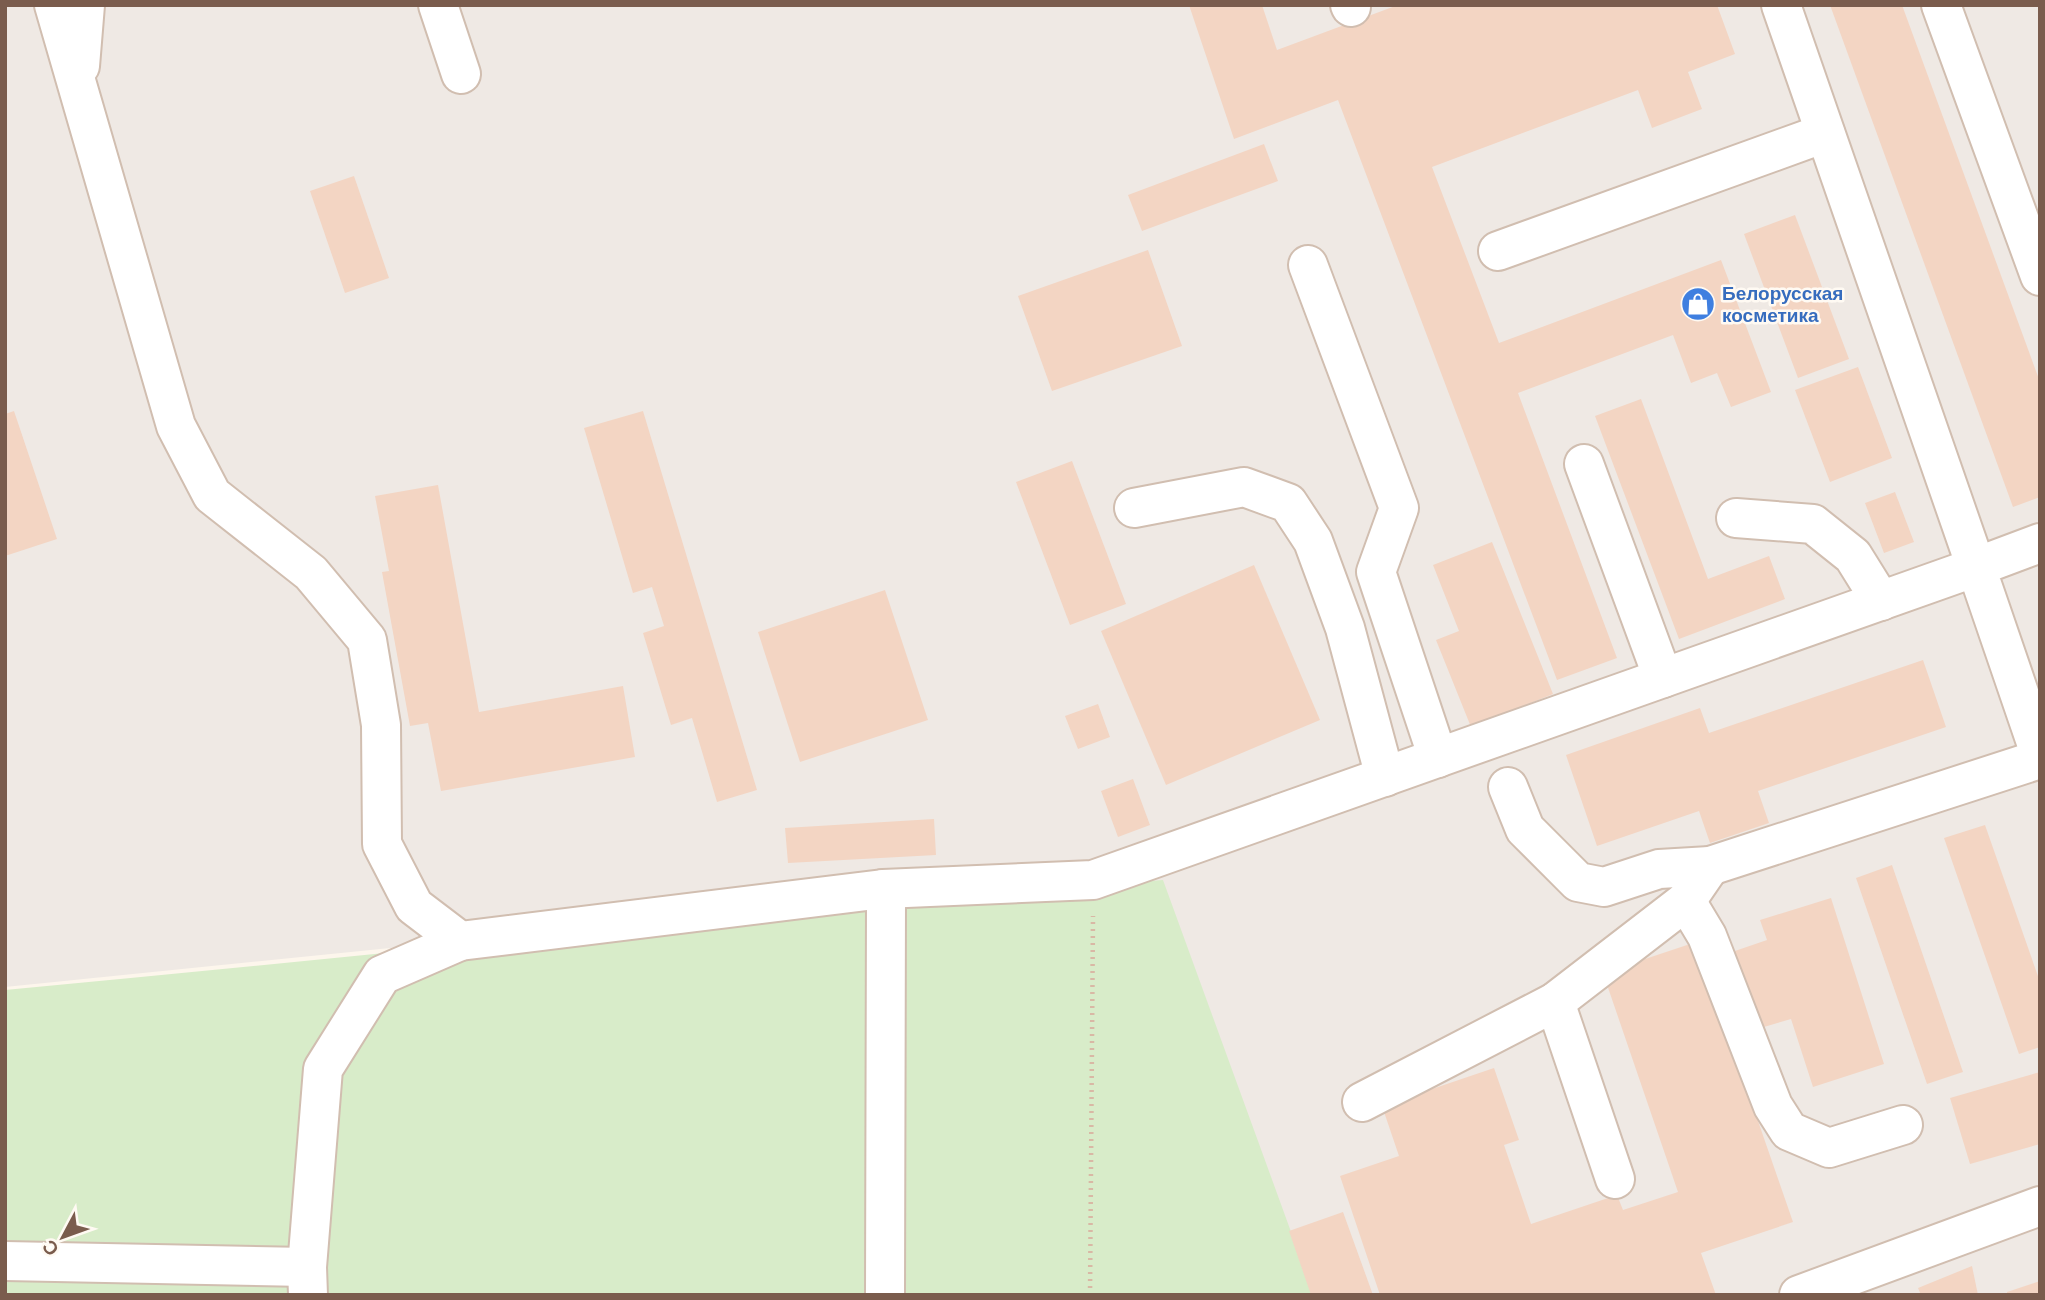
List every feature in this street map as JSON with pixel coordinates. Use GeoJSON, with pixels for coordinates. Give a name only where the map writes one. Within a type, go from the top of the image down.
{"type":"FeatureCollection","features":[{"type":"Feature","properties":{"kind":"lane"},"geometry":{"type":"LineString","coordinates":[[54,5],[176,426],[212,495],[311,573],[367,640],[381,725],[382,844],[414,906],[460,941]]}},
{"type":"Feature","properties":{"kind":"lane"},"geometry":{"type":"LineString","coordinates":[[78,89],[86,5]]}},
{"type":"Feature","properties":{"kind":"lane"},"geometry":{"type":"LineString","coordinates":[[438,5],[461,74]]}},
{"type":"Feature","properties":{"kind":"lane"},"geometry":{"type":"LineString","coordinates":[[1508,787],[1525,829],[1578,882],[1604,887],[1660,869],[1710,866],[2040,757],[1781,5]]}},
{"type":"Feature","properties":{"kind":"lane"},"geometry":{"type":"LineString","coordinates":[[1941,5],[2040,276]]}},
{"type":"Feature","properties":{"kind":"lane"},"geometry":{"type":"LineString","coordinates":[[1498,251],[1825,133]]}},
{"type":"Feature","properties":{"kind":"lane"},"geometry":{"type":"LineString","coordinates":[[1308,265],[1399,508],[1376,572],[1438,758]]}},
{"type":"Feature","properties":{"kind":"lane"},"geometry":{"type":"LineString","coordinates":[[1584,464],[1663,678]]}},
{"type":"Feature","properties":{"kind":"lane"},"geometry":{"type":"LineString","coordinates":[[1134,508],[1244,487],[1288,503],[1313,541],[1345,628],[1385,777]]}},
{"type":"Feature","properties":{"kind":"lane"},"geometry":{"type":"LineString","coordinates":[[1736,517],[1813,524],[1853,556],[1881,601]]}},
{"type":"Feature","properties":{"kind":"lane"},"geometry":{"type":"LineString","coordinates":[[5,1261],[307,1281],[323,1069],[382,975],[460,941],[883,889],[1093,880],[2040,543]]}},
{"type":"Feature","properties":{"kind":"lane"},"geometry":{"type":"LineString","coordinates":[[1362,1102],[1555,1002],[1686,901],[1710,866]]}},
{"type":"Feature","properties":{"kind":"lane"},"geometry":{"type":"LineString","coordinates":[[883,889],[886,902],[885,1295]]}},
{"type":"Feature","properties":{"kind":"lane"},"geometry":{"type":"LineString","coordinates":[[1686,901],[1707,936],[1773,1106],[1789,1130],[1829,1147],[1903,1125]]}},
{"type":"Feature","properties":{"kind":"lane"},"geometry":{"type":"LineString","coordinates":[[1555,1002],[1615,1179]]}},
{"type":"Feature","properties":{"kind":"lane"},"geometry":{"type":"LineString","coordinates":[[1799,1295],[2040,1206]]}},
{"type":"Feature","properties":{"kind":"path"},"geometry":{"type":"LineString","coordinates":[[1090,1295],[1093,880]]}},
{"type":"Feature","properties":{"kind":"shaded area"},"geometry":{"type":"Polygon","coordinates":[[[5,5],[2040,5],[2040,1295],[1314,1295],[460,941],[5,987],[5,5]]]}},
{"type":"Feature","properties":{"kind":"green space"},"geometry":{"type":"Polygon","coordinates":[[[1163,880],[1314,1295],[5,1295],[5,990],[728,919],[1163,880]]]}},
{"type":"Feature","properties":{"kind":"building"},"geometry":{"type":"Polygon","coordinates":[[[1189,5],[1262,5],[1277,50],[1398,5],[1717,5],[1735,54],[1688,72],[1702,109],[1652,128],[1638,90],[1432,167],[1499,343],[1721,260],[1771,392],[1731,407],[1717,373],[1691,383],[1673,335],[1518,393],[1617,658],[1557,680],[1338,100],[1234,139],[1189,5]]]}},
{"type":"Feature","properties":{"kind":"building"},"geometry":{"type":"Polygon","coordinates":[[[1830,5],[1902,5],[2040,382],[2040,497],[2013,507],[1830,5]]]}},
{"type":"Feature","properties":{"kind":"building"},"geometry":{"type":"Polygon","coordinates":[[[1264,144],[1278,181],[1142,231],[1128,195],[1264,144]]]}},
{"type":"Feature","properties":{"kind":"building"},"geometry":{"type":"Polygon","coordinates":[[[354,176],[389,278],[345,293],[310,191],[354,176]]]}},
{"type":"Feature","properties":{"kind":"building"},"geometry":{"type":"Polygon","coordinates":[[[1795,215],[1849,359],[1798,378],[1744,234],[1795,215]]]}},
{"type":"Feature","properties":{"kind":"building"},"geometry":{"type":"Polygon","coordinates":[[[1148,250],[1182,346],[1052,391],[1018,296],[1148,250]]]}},
{"type":"Feature","properties":{"kind":"building"},"geometry":{"type":"Polygon","coordinates":[[[1858,367],[1892,458],[1830,482],[1795,390],[1858,367]]]}},
{"type":"Feature","properties":{"kind":"building"},"geometry":{"type":"Polygon","coordinates":[[[1641,399],[1708,579],[1769,556],[1785,599],[1679,639],[1595,416],[1641,399]]]}},
{"type":"Feature","properties":{"kind":"building"},"geometry":{"type":"Polygon","coordinates":[[[14,411],[57,539],[5,556],[5,414],[14,411]]]}},
{"type":"Feature","properties":{"kind":"building"},"geometry":{"type":"Polygon","coordinates":[[[643,411],[757,790],[717,802],[692,718],[671,725],[643,633],[664,626],[652,587],[633,593],[584,428],[643,411]]]}},
{"type":"Feature","properties":{"kind":"building"},"geometry":{"type":"Polygon","coordinates":[[[1072,461],[1126,604],[1070,625],[1016,482],[1072,461]]]}},
{"type":"Feature","properties":{"kind":"building"},"geometry":{"type":"Polygon","coordinates":[[[438,485],[479,712],[623,686],[635,757],[441,791],[428,723],[410,726],[382,572],[389,571],[375,496],[438,485]]]}},
{"type":"Feature","properties":{"kind":"building"},"geometry":{"type":"Polygon","coordinates":[[[1895,492],[1914,542],[1884,553],[1865,503],[1895,492]]]}},
{"type":"Feature","properties":{"kind":"building"},"geometry":{"type":"Polygon","coordinates":[[[1492,542],[1553,694],[1471,727],[1436,640],[1459,631],[1433,565],[1492,542]]]}},
{"type":"Feature","properties":{"kind":"building"},"geometry":{"type":"Polygon","coordinates":[[[1254,565],[1320,720],[1166,785],[1101,631],[1254,565]]]}},
{"type":"Feature","properties":{"kind":"building"},"geometry":{"type":"Polygon","coordinates":[[[885,590],[928,720],[800,762],[758,632],[885,590]]]}},
{"type":"Feature","properties":{"kind":"building"},"geometry":{"type":"Polygon","coordinates":[[[1923,660],[1946,727],[1758,791],[1769,823],[1710,843],[1699,811],[1597,846],[1566,755],[1700,708],[1709,733],[1923,660]]]}},
{"type":"Feature","properties":{"kind":"building"},"geometry":{"type":"Polygon","coordinates":[[[1098,704],[1110,737],[1078,749],[1065,716],[1098,704]]]}},
{"type":"Feature","properties":{"kind":"building"},"geometry":{"type":"Polygon","coordinates":[[[1133,779],[1150,825],[1118,837],[1101,791],[1133,779]]]}},
{"type":"Feature","properties":{"kind":"building"},"geometry":{"type":"Polygon","coordinates":[[[934,819],[936,855],[788,863],[785,828],[934,819]]]}},
{"type":"Feature","properties":{"kind":"building"},"geometry":{"type":"Polygon","coordinates":[[[1985,825],[2040,982],[2040,1047],[2019,1054],[1944,838],[1985,825]]]}},
{"type":"Feature","properties":{"kind":"building"},"geometry":{"type":"Polygon","coordinates":[[[1892,865],[1963,1072],[1927,1084],[1856,878],[1892,865]]]}},
{"type":"Feature","properties":{"kind":"building"},"geometry":{"type":"Polygon","coordinates":[[[1831,898],[1884,1064],[1813,1087],[1791,1019],[1757,1029],[1732,952],[1767,940],[1760,920],[1831,898]]]}},
{"type":"Feature","properties":{"kind":"building"},"geometry":{"type":"Polygon","coordinates":[[[1696,942],[1793,1222],[1701,1253],[1716,1295],[1380,1295],[1340,1176],[1399,1156],[1382,1106],[1494,1068],[1519,1140],[1504,1145],[1531,1224],[1617,1195],[1623,1210],[1678,1192],[1603,973],[1696,942]]]}},
{"type":"Feature","properties":{"kind":"building"},"geometry":{"type":"Polygon","coordinates":[[[2040,1072],[2040,1144],[1970,1164],[1950,1098],[2040,1072]]]}},
{"type":"Feature","properties":{"kind":"building"},"geometry":{"type":"Polygon","coordinates":[[[1343,1212],[1373,1295],[1311,1295],[1289,1231],[1343,1212]]]}},
{"type":"Feature","properties":{"kind":"building"},"geometry":{"type":"Polygon","coordinates":[[[1972,1266],[1978,1295],[1921,1295],[1918,1288],[1972,1266]]]}},
{"type":"Feature","properties":{"kind":"building"},"geometry":{"type":"Polygon","coordinates":[[[2040,1281],[2040,1295],[2007,1295],[2007,1292],[2040,1281]]]}},
{"type":"Feature","properties":{"kind":"place","name":"Белорусская косметика"},"geometry":{"type":"Point","coordinates":[1698,304]}}]}
